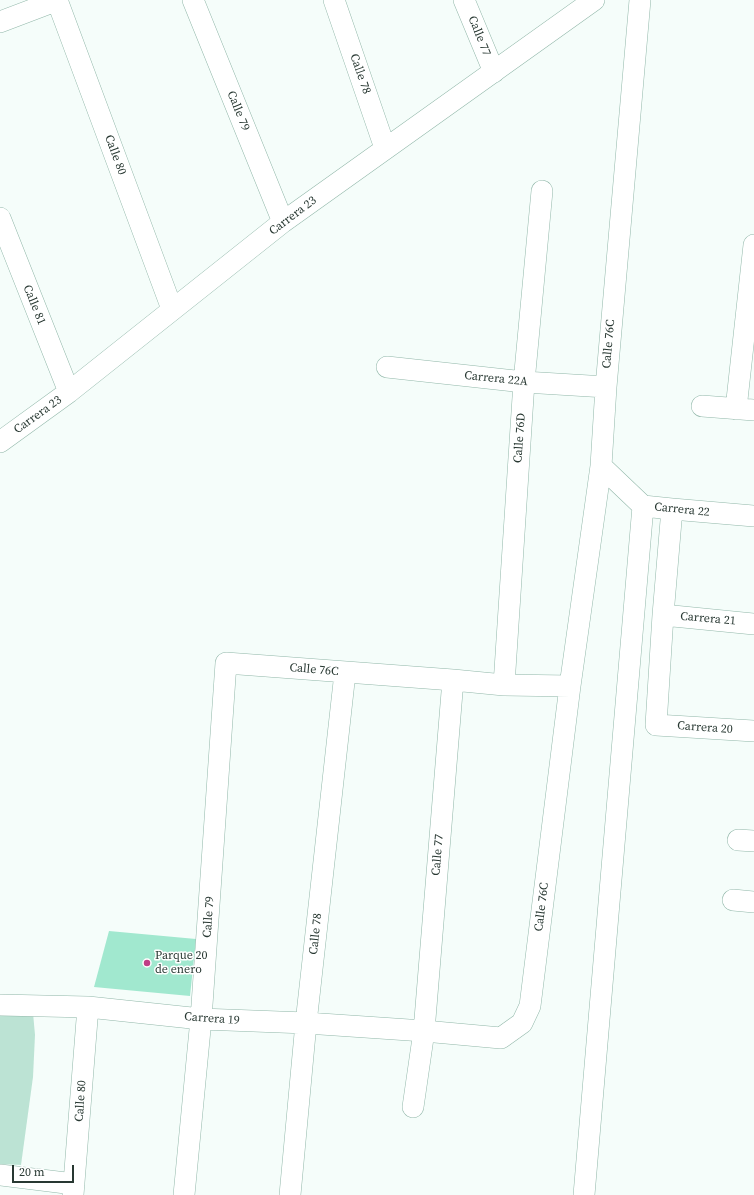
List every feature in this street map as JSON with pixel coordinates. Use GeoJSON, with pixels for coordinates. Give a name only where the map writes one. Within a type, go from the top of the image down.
{"type":"FeatureCollection","features":[{"type":"Feature","properties":{"kind":"street"},"geometry":{"type":"LineString","coordinates":[[0,22],[58,0]]}},
{"type":"Feature","properties":{"kind":"street","name":"Calle 80"},"geometry":{"type":"LineString","coordinates":[[58,0],[172,309]]}},
{"type":"Feature","properties":{"kind":"street","name":"Calle 79"},"geometry":{"type":"LineString","coordinates":[[193,0],[283,222]]}},
{"type":"Feature","properties":{"kind":"street","name":"Calle 78"},"geometry":{"type":"LineString","coordinates":[[334,0],[385,148]]}},
{"type":"Feature","properties":{"kind":"street","name":"Calle 77"},"geometry":{"type":"LineString","coordinates":[[464,0],[494,72]]}},
{"type":"Feature","properties":{"kind":"street","name":"Carrera 23"},"geometry":{"type":"LineString","coordinates":[[0,442],[69,392],[283,222],[594,0]]}},
{"type":"Feature","properties":{"kind":"street","name":"Calle 76C"},"geometry":{"type":"LineString","coordinates":[[424,1031],[501,1038],[522,1023],[530,1006],[570,686],[601,466],[606,387],[640,0]]}},
{"type":"Feature","properties":{"kind":"street","name":"Calle 76D"},"geometry":{"type":"LineString","coordinates":[[504,685],[524,382],[542,191]]}},
{"type":"Feature","properties":{"kind":"street","name":"Calle 81"},"geometry":{"type":"LineString","coordinates":[[0,218],[69,392]]}},
{"type":"Feature","properties":{"kind":"street"},"geometry":{"type":"LineString","coordinates":[[702,406],[745,410],[754,245]]}},
{"type":"Feature","properties":{"kind":"street","name":"Carrera 22A"},"geometry":{"type":"LineString","coordinates":[[387,367],[524,382],[606,387]]}},
{"type":"Feature","properties":{"kind":"street","name":"Carrera 22"},"geometry":{"type":"LineString","coordinates":[[601,466],[643,506],[672,510],[754,516]]}},
{"type":"Feature","properties":{"kind":"street"},"geometry":{"type":"LineString","coordinates":[[584,1195],[643,506]]}},
{"type":"Feature","properties":{"kind":"street"},"geometry":{"type":"LineString","coordinates":[[663,615],[672,510]]}},
{"type":"Feature","properties":{"kind":"street","name":"Carrera 21"},"geometry":{"type":"LineString","coordinates":[[663,615],[754,624]]}},
{"type":"Feature","properties":{"kind":"street","name":"Carrera 20"},"geometry":{"type":"LineString","coordinates":[[663,615],[656,725],[754,731]]}},
{"type":"Feature","properties":{"kind":"street","name":"Calle 79"},"geometry":{"type":"LineString","coordinates":[[184,1195],[201,1019],[226,663]]}},
{"type":"Feature","properties":{"kind":"street","name":"Calle 76C"},"geometry":{"type":"LineString","coordinates":[[226,663],[504,685],[570,686]]}},
{"type":"Feature","properties":{"kind":"street","name":"Calle 78"},"geometry":{"type":"LineString","coordinates":[[290,1195],[306,1024],[345,672]]}},
{"type":"Feature","properties":{"kind":"street","name":"Calle 77"},"geometry":{"type":"LineString","coordinates":[[413,1107],[424,1031],[453,680]]}},
{"type":"Feature","properties":{"kind":"street"},"geometry":{"type":"LineString","coordinates":[[733,900],[754,902]]}},
{"type":"Feature","properties":{"kind":"street","name":"Carrera 19"},"geometry":{"type":"LineString","coordinates":[[0,1005],[88,1007],[201,1019],[424,1031]]}},
{"type":"Feature","properties":{"kind":"street","name":"Calle 80"},"geometry":{"type":"LineString","coordinates":[[74,1190],[88,1007]]}},
{"type":"Feature","properties":{"kind":"street"},"geometry":{"type":"LineString","coordinates":[[0,1175],[74,1190]]}},
{"type":"Feature","properties":{"kind":"green space","name":"Parque 20 de enero"},"geometry":{"type":"Polygon","coordinates":[[[109,931],[196,939],[190,996],[94,987],[109,931]]]}},
{"type":"Feature","properties":{"kind":"building"},"geometry":{"type":"Polygon","coordinates":[[[0,1010],[33,1013],[35,1035],[33,1077],[21,1165],[0,1164],[0,1010]]]}},
{"type":"Feature","properties":{"kind":"place","name":"Parque 20 de enero"},"geometry":{"type":"Point","coordinates":[147,963]}}]}
